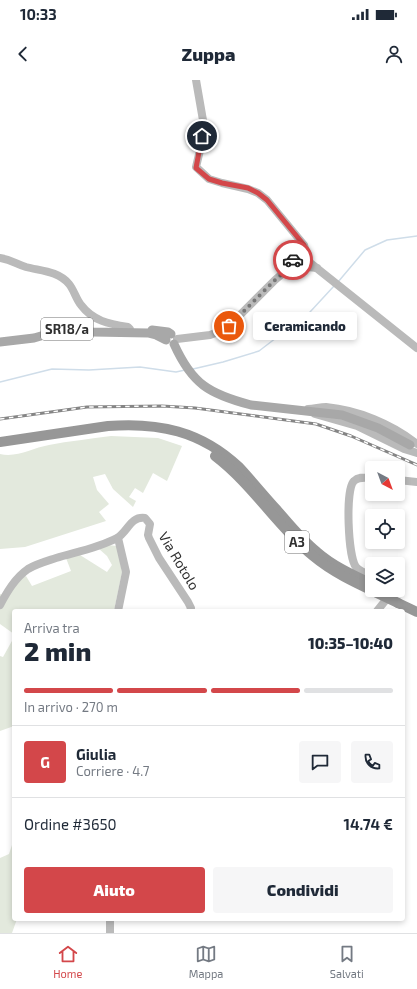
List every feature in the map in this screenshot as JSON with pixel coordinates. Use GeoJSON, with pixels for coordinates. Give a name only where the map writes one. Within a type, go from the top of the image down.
{"type":"FeatureCollection","features":[{"type":"Feature","properties":{"kind":"highway","name":"A3"},"geometry":{"type":"LineString","coordinates":[[0,442],[108,426],[135,425],[162,427],[186,434],[201,440],[217,453],[240,468],[292,527],[317,552],[337,566],[365,580]]}},
{"type":"Feature","properties":{"kind":"highway","name":"A3"},"geometry":{"type":"LineString","coordinates":[[0,449],[112,432],[138,431],[176,437],[198,445],[217,453],[288,532],[313,557],[336,572],[400,600],[417,605]]}},
{"type":"Feature","properties":{"kind":"highway","name":"A3"},"geometry":{"type":"LineString","coordinates":[[396,597],[417,612]]}},
{"type":"Feature","properties":{"kind":"main road","name":"SR18/a"},"geometry":{"type":"LineString","coordinates":[[0,342],[34,338],[66,329],[93,332],[133,333],[172,338]]}},
{"type":"Feature","properties":{"kind":"main road"},"geometry":{"type":"LineString","coordinates":[[172,338],[182,362],[194,378],[213,392],[237,401],[251,404],[281,409],[342,415],[378,428],[413,444]]}},
{"type":"Feature","properties":{"kind":"street"},"geometry":{"type":"LineString","coordinates":[[196,80],[204,126],[196,168],[209,179],[248,188],[267,200],[304,245],[304,258],[417,348]]}},
{"type":"Feature","properties":{"kind":"street"},"geometry":{"type":"LineString","coordinates":[[303,252],[288,264],[289,268],[299,266],[317,268]]}},
{"type":"Feature","properties":{"kind":"street"},"geometry":{"type":"LineString","coordinates":[[0,258],[10,259],[26,267],[59,276],[69,284],[82,306],[91,314],[102,322],[128,327],[133,333]]}},
{"type":"Feature","properties":{"kind":"street","name":"SR18/a"},"geometry":{"type":"LineString","coordinates":[[172,338],[210,334],[223,330],[241,315],[275,280],[289,268]]}},
{"type":"Feature","properties":{"kind":"street"},"geometry":{"type":"LineString","coordinates":[[303,410],[357,426],[404,449],[417,453]]}},
{"type":"Feature","properties":{"kind":"street"},"geometry":{"type":"LineString","coordinates":[[365,477],[354,480],[351,485],[349,509],[351,553],[356,567],[365,572]]}},
{"type":"Feature","properties":{"kind":"street"},"geometry":{"type":"LineString","coordinates":[[405,481],[417,482]]}},
{"type":"Feature","properties":{"kind":"street","name":"Via Rotolo"},"geometry":{"type":"LineString","coordinates":[[118,538],[136,518],[140,517],[148,520],[150,524],[148,535],[149,538],[159,558],[188,602],[191,609]]}},
{"type":"Feature","properties":{"kind":"street"},"geometry":{"type":"LineString","coordinates":[[0,605],[16,579],[27,570],[38,564],[118,538],[126,572],[118,609]]}},
{"type":"Feature","properties":{"kind":"street"},"geometry":{"type":"LineString","coordinates":[[377,609],[379,597]]}},
{"type":"Feature","properties":{"kind":"street"},"geometry":{"type":"LineString","coordinates":[[379,609],[386,597]]}},
{"type":"Feature","properties":{"kind":"street"},"geometry":{"type":"LineString","coordinates":[[110,921],[110,933]]}},
{"type":"Feature","properties":{"kind":"shaded area"},"geometry":{"type":"Polygon","coordinates":[[[111,436],[158,438],[182,446],[167,481],[153,473],[143,493],[135,488],[129,497],[136,501],[133,507],[113,489],[105,474],[93,477],[97,490],[109,504],[99,512],[106,521],[25,547],[0,549],[0,454],[12,455],[43,446],[111,436]]]}},
{"type":"Feature","properties":{"kind":"shaded area"},"geometry":{"type":"Polygon","coordinates":[[[108,545],[117,546],[122,572],[114,609],[12,609],[12,633],[0,624],[0,594],[7,597],[17,581],[26,576],[32,586],[71,571],[66,558],[80,555],[107,572],[112,565],[107,556],[98,548],[108,545]]]}},
{"type":"Feature","properties":{"kind":"shaded area"},"geometry":{"type":"Polygon","coordinates":[[[12,641],[12,727],[0,731],[0,656],[3,657],[12,641]]]}},
{"type":"Feature","properties":{"kind":"shaded area"},"geometry":{"type":"Polygon","coordinates":[[[12,845],[12,921],[16,921],[12,933],[0,933],[0,858],[9,854],[12,845]]]}},
{"type":"Feature","properties":{"kind":"waterway"},"geometry":{"type":"LineString","coordinates":[[338,282],[365,250],[387,240],[417,236]]}},
{"type":"Feature","properties":{"kind":"waterway"},"geometry":{"type":"LineString","coordinates":[[193,369],[259,351],[310,312],[334,286]]}},
{"type":"Feature","properties":{"kind":"waterway"},"geometry":{"type":"LineString","coordinates":[[0,382],[52,369],[89,370],[140,367],[176,372],[185,370]]}},
{"type":"Feature","properties":{"kind":"railway"},"geometry":{"type":"LineString","coordinates":[[0,419],[87,407],[162,406],[195,408],[316,424],[351,436],[417,465]]}},
{"type":"Feature","properties":{"kind":"way so far"},"geometry":{"type":"LineString","coordinates":[[229,326],[289,268],[288,264],[293,260]]}},
{"type":"Feature","properties":{"kind":"place","name":"Ceramicando"},"geometry":{"type":"Point","coordinates":[229,326]}},
{"type":"Feature","properties":{"kind":"route"},"geometry":{"type":"LineString","coordinates":[[202,136],[196,168],[209,179],[248,188],[267,200],[304,245],[305,251],[293,260]]}}]}
